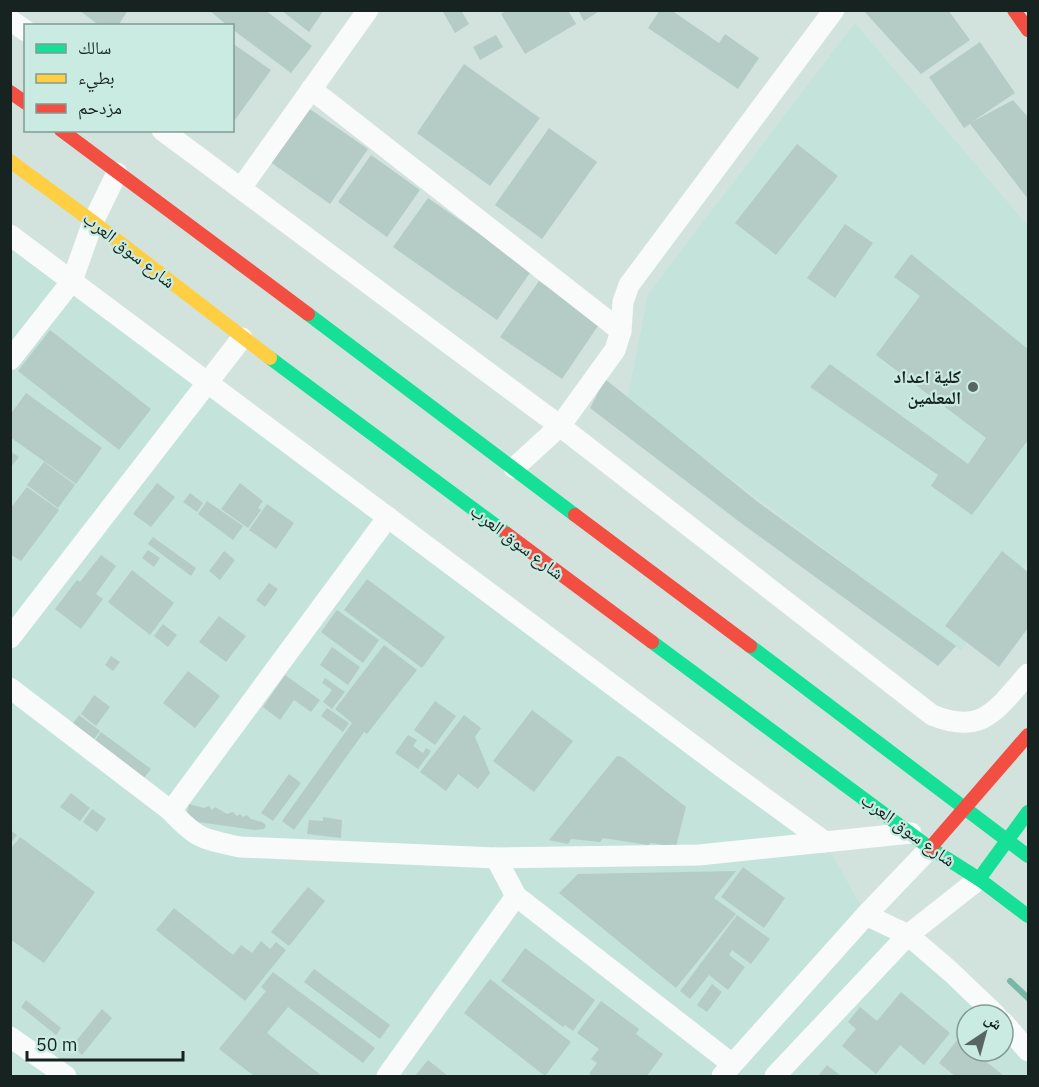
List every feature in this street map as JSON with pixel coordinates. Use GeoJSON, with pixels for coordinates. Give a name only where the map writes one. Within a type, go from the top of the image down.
{"type":"FeatureCollection","features":[{"type":"Feature","properties":{"kind":"main road"},"geometry":{"type":"LineString","coordinates":[[1014,10],[1029,30]]}},
{"type":"Feature","properties":{"kind":"main road"},"geometry":{"type":"LineString","coordinates":[[10,92],[24,102]]}},
{"type":"Feature","properties":{"kind":"main road"},"geometry":{"type":"LineString","coordinates":[[64,132],[117,173],[152,196],[1029,856]]}},
{"type":"Feature","properties":{"kind":"main road","name":"شارع سوق العرب"},"geometry":{"type":"LineString","coordinates":[[10,161],[93,222],[242,338],[930,848],[979,879],[1029,916]]}},
{"type":"Feature","properties":{"kind":"main road"},"geometry":{"type":"LineString","coordinates":[[930,848],[1029,735]]}},
{"type":"Feature","properties":{"kind":"main road"},"geometry":{"type":"LineString","coordinates":[[979,879],[1007,838],[1029,812]]}},
{"type":"Feature","properties":{"kind":"street"},"geometry":{"type":"LineString","coordinates":[[241,188],[368,10]]}},
{"type":"Feature","properties":{"kind":"street"},"geometry":{"type":"LineString","coordinates":[[514,468],[560,426],[615,350],[621,331],[623,302],[629,285],[834,10]]}},
{"type":"Feature","properties":{"kind":"street"},"geometry":{"type":"LineString","coordinates":[[10,20],[24,30]]}},
{"type":"Feature","properties":{"kind":"street"},"geometry":{"type":"LineString","coordinates":[[311,89],[621,331]]}},
{"type":"Feature","properties":{"kind":"street"},"geometry":{"type":"LineString","coordinates":[[165,132],[560,426],[932,714],[948,721],[965,723],[982,719],[996,710],[1029,674]]}},
{"type":"Feature","properties":{"kind":"street"},"geometry":{"type":"LineString","coordinates":[[10,360],[72,281],[93,222],[117,173]]}},
{"type":"Feature","properties":{"kind":"street"},"geometry":{"type":"LineString","coordinates":[[10,235],[825,842]]}},
{"type":"Feature","properties":{"kind":"street"},"geometry":{"type":"LineString","coordinates":[[10,638],[242,338]]}},
{"type":"Feature","properties":{"kind":"street"},"geometry":{"type":"LineString","coordinates":[[171,811],[388,517]]}},
{"type":"Feature","properties":{"kind":"street"},"geometry":{"type":"LineString","coordinates":[[10,688],[171,811],[189,830],[202,839],[240,847],[496,858],[699,855],[911,833]]}},
{"type":"Feature","properties":{"kind":"street"},"geometry":{"type":"LineString","coordinates":[[496,858],[516,896],[727,1070],[866,915],[930,848]]}},
{"type":"Feature","properties":{"kind":"street"},"geometry":{"type":"LineString","coordinates":[[775,1077],[908,934],[979,879]]}},
{"type":"Feature","properties":{"kind":"street"},"geometry":{"type":"LineString","coordinates":[[387,1077],[516,896]]}},
{"type":"Feature","properties":{"kind":"street"},"geometry":{"type":"LineString","coordinates":[[866,915],[908,934],[983,1003]]}},
{"type":"Feature","properties":{"kind":"street"},"geometry":{"type":"LineString","coordinates":[[1015,1035],[1029,1051]]}},
{"type":"Feature","properties":{"kind":"street"},"geometry":{"type":"LineString","coordinates":[[10,1037],[66,1077]]}},
{"type":"Feature","properties":{"kind":"shaded area"},"geometry":{"type":"Polygon","coordinates":[[[855,23],[1028,226],[1028,560],[961,651],[627,401],[648,294],[855,23]]]}},
{"type":"Feature","properties":{"kind":"shaded area"},"geometry":{"type":"Polygon","coordinates":[[[10,235],[825,842],[866,915],[984,1003],[955,1003],[955,1063],[1015,1063],[1015,1027],[1028,1037],[1028,1076],[11,1076],[10,235]]]}},
{"type":"Feature","properties":{"kind":"building"},"geometry":{"type":"Polygon","coordinates":[[[79,10],[128,10],[119,24],[97,24],[79,10]]]}},
{"type":"Feature","properties":{"kind":"building"},"geometry":{"type":"Polygon","coordinates":[[[209,10],[265,10],[312,46],[291,73],[234,30],[234,24],[226,24],[209,10]]]}},
{"type":"Feature","properties":{"kind":"building"},"geometry":{"type":"Polygon","coordinates":[[[281,10],[324,10],[309,32],[281,10]]]}},
{"type":"Feature","properties":{"kind":"building"},"geometry":{"type":"Polygon","coordinates":[[[442,10],[461,10],[469,24],[455,33],[442,10]]]}},
{"type":"Feature","properties":{"kind":"building"},"geometry":{"type":"Polygon","coordinates":[[[507,10],[568,10],[576,24],[525,54],[501,14],[507,10]]]}},
{"type":"Feature","properties":{"kind":"building"},"geometry":{"type":"Polygon","coordinates":[[[578,10],[601,10],[584,21],[578,10]]]}},
{"type":"Feature","properties":{"kind":"building"},"geometry":{"type":"Polygon","coordinates":[[[660,10],[671,10],[719,43],[725,34],[759,58],[738,89],[648,28],[660,10]]]}},
{"type":"Feature","properties":{"kind":"building"},"geometry":{"type":"Polygon","coordinates":[[[863,10],[948,10],[970,40],[921,74],[863,10]]]}},
{"type":"Feature","properties":{"kind":"building"},"geometry":{"type":"Polygon","coordinates":[[[496,35],[503,47],[480,60],[473,47],[496,35]]]}},
{"type":"Feature","properties":{"kind":"building"},"geometry":{"type":"Polygon","coordinates":[[[980,42],[1015,93],[972,122],[1013,100],[1028,117],[1028,199],[970,124],[964,128],[929,77],[980,42]]]}},
{"type":"Feature","properties":{"kind":"building"},"geometry":{"type":"Polygon","coordinates":[[[234,44],[271,70],[234,121],[234,44]]]}},
{"type":"Feature","properties":{"kind":"building"},"geometry":{"type":"Polygon","coordinates":[[[464,64],[540,118],[490,186],[417,133],[464,64]]]}},
{"type":"Feature","properties":{"kind":"building"},"geometry":{"type":"Polygon","coordinates":[[[304,105],[368,149],[330,204],[266,159],[304,105]]]}},
{"type":"Feature","properties":{"kind":"building"},"geometry":{"type":"Polygon","coordinates":[[[549,128],[597,162],[542,239],[495,205],[549,128]]]}},
{"type":"Feature","properties":{"kind":"building"},"geometry":{"type":"Polygon","coordinates":[[[797,144],[838,176],[776,255],[735,223],[797,144]]]}},
{"type":"Feature","properties":{"kind":"building"},"geometry":{"type":"Polygon","coordinates":[[[371,155],[420,190],[387,237],[338,202],[371,155]]]}},
{"type":"Feature","properties":{"kind":"building"},"geometry":{"type":"Polygon","coordinates":[[[428,198],[532,270],[497,320],[393,247],[428,198]]]}},
{"type":"Feature","properties":{"kind":"building"},"geometry":{"type":"Polygon","coordinates":[[[845,224],[873,243],[835,298],[807,278],[845,224]]]}},
{"type":"Feature","properties":{"kind":"building"},"geometry":{"type":"Polygon","coordinates":[[[911,254],[1028,349],[1028,440],[972,515],[931,486],[938,475],[810,387],[830,364],[968,464],[986,438],[876,355],[920,296],[894,277],[911,254]]]}},
{"type":"Feature","properties":{"kind":"building"},"geometry":{"type":"Polygon","coordinates":[[[539,281],[600,323],[562,379],[500,337],[539,281]]]}},
{"type":"Feature","properties":{"kind":"building"},"geometry":{"type":"Polygon","coordinates":[[[50,330],[151,409],[119,450],[18,371],[50,330]]]}},
{"type":"Feature","properties":{"kind":"building"},"geometry":{"type":"Polygon","coordinates":[[[605,379],[758,502],[956,646],[938,666],[741,523],[590,408],[605,379]]]}},
{"type":"Feature","properties":{"kind":"building"},"geometry":{"type":"Polygon","coordinates":[[[26,393],[102,448],[76,484],[10,437],[10,415],[26,393]]]}},
{"type":"Feature","properties":{"kind":"building"},"geometry":{"type":"Polygon","coordinates":[[[10,451],[19,457],[10,468],[10,451]]]}},
{"type":"Feature","properties":{"kind":"building"},"geometry":{"type":"Polygon","coordinates":[[[44,462],[75,485],[58,508],[27,485],[44,462]]]}},
{"type":"Feature","properties":{"kind":"building"},"geometry":{"type":"Polygon","coordinates":[[[157,483],[175,497],[151,527],[133,514],[157,483]]]}},
{"type":"Feature","properties":{"kind":"building"},"geometry":{"type":"Polygon","coordinates":[[[240,483],[263,501],[258,508],[261,510],[248,528],[221,509],[240,483]]]}},
{"type":"Feature","properties":{"kind":"building"},"geometry":{"type":"Polygon","coordinates":[[[27,487],[59,510],[21,561],[10,554],[10,509],[27,487]]]}},
{"type":"Feature","properties":{"kind":"building"},"geometry":{"type":"Polygon","coordinates":[[[190,493],[203,503],[197,512],[183,502],[190,493]]]}},
{"type":"Feature","properties":{"kind":"building"},"geometry":{"type":"Polygon","coordinates":[[[207,501],[243,526],[233,540],[198,514],[207,501]]]}},
{"type":"Feature","properties":{"kind":"building"},"geometry":{"type":"Polygon","coordinates":[[[267,504],[294,523],[276,549],[249,530],[267,504]]]}},
{"type":"Feature","properties":{"kind":"building"},"geometry":{"type":"Polygon","coordinates":[[[153,537],[196,568],[191,576],[148,544],[153,537]]]}},
{"type":"Feature","properties":{"kind":"building"},"geometry":{"type":"Polygon","coordinates":[[[148,550],[160,558],[154,567],[142,558],[148,550]]]}},
{"type":"Feature","properties":{"kind":"building"},"geometry":{"type":"Polygon","coordinates":[[[224,551],[235,560],[220,580],[209,571],[224,551]]]}},
{"type":"Feature","properties":{"kind":"building"},"geometry":{"type":"Polygon","coordinates":[[[1002,551],[1028,572],[1028,628],[999,667],[945,626],[1002,551]]]}},
{"type":"Feature","properties":{"kind":"building"},"geometry":{"type":"Polygon","coordinates":[[[101,555],[116,566],[96,594],[103,599],[81,629],[55,609],[77,580],[80,582],[101,555]]]}},
{"type":"Feature","properties":{"kind":"building"},"geometry":{"type":"Polygon","coordinates":[[[132,570],[174,603],[150,635],[108,602],[132,570]]]}},
{"type":"Feature","properties":{"kind":"building"},"geometry":{"type":"Polygon","coordinates":[[[367,579],[445,637],[422,668],[344,610],[367,579]]]}},
{"type":"Feature","properties":{"kind":"building"},"geometry":{"type":"Polygon","coordinates":[[[269,583],[278,589],[265,607],[256,600],[269,583]]]}},
{"type":"Feature","properties":{"kind":"building"},"geometry":{"type":"Polygon","coordinates":[[[337,610],[379,640],[363,663],[321,632],[337,610]]]}},
{"type":"Feature","properties":{"kind":"building"},"geometry":{"type":"Polygon","coordinates":[[[219,616],[246,636],[226,662],[199,642],[219,616]]]}},
{"type":"Feature","properties":{"kind":"building"},"geometry":{"type":"Polygon","coordinates":[[[163,624],[177,635],[168,647],[154,636],[163,624]]]}},
{"type":"Feature","properties":{"kind":"building"},"geometry":{"type":"Polygon","coordinates":[[[384,645],[417,670],[367,734],[364,732],[294,830],[282,821],[352,723],[335,709],[384,645]]]}},
{"type":"Feature","properties":{"kind":"building"},"geometry":{"type":"Polygon","coordinates":[[[332,647],[360,667],[348,685],[320,665],[332,647]]]}},
{"type":"Feature","properties":{"kind":"building"},"geometry":{"type":"Polygon","coordinates":[[[111,656],[120,662],[113,671],[105,665],[111,656]]]}},
{"type":"Feature","properties":{"kind":"building"},"geometry":{"type":"Polygon","coordinates":[[[188,671],[220,696],[195,728],[163,703],[188,671]]]}},
{"type":"Feature","properties":{"kind":"building"},"geometry":{"type":"Polygon","coordinates":[[[285,675],[320,700],[311,712],[294,700],[280,720],[263,707],[285,675]]]}},
{"type":"Feature","properties":{"kind":"building"},"geometry":{"type":"Polygon","coordinates":[[[325,678],[345,692],[332,709],[323,702],[332,690],[322,683],[325,678]]]}},
{"type":"Feature","properties":{"kind":"building"},"geometry":{"type":"Polygon","coordinates":[[[94,695],[110,707],[96,726],[81,714],[94,695]]]}},
{"type":"Feature","properties":{"kind":"building"},"geometry":{"type":"Polygon","coordinates":[[[435,701],[456,716],[435,745],[414,730],[435,701]]]}},
{"type":"Feature","properties":{"kind":"building"},"geometry":{"type":"Polygon","coordinates":[[[327,708],[349,723],[343,732],[321,716],[327,708]]]}},
{"type":"Feature","properties":{"kind":"building"},"geometry":{"type":"Polygon","coordinates":[[[532,710],[573,741],[534,792],[493,761],[532,710]]]}},
{"type":"Feature","properties":{"kind":"building"},"geometry":{"type":"Polygon","coordinates":[[[79,715],[100,731],[89,746],[68,730],[79,715]]]}},
{"type":"Feature","properties":{"kind":"building"},"geometry":{"type":"Polygon","coordinates":[[[464,715],[481,728],[475,737],[490,773],[478,789],[458,774],[446,791],[420,772],[464,715]]]}},
{"type":"Feature","properties":{"kind":"building"},"geometry":{"type":"Polygon","coordinates":[[[101,732],[151,769],[140,783],[91,746],[101,732]]]}},
{"type":"Feature","properties":{"kind":"building"},"geometry":{"type":"Polygon","coordinates":[[[408,735],[417,740],[413,746],[423,753],[426,748],[431,751],[418,769],[395,753],[408,735]]]}},
{"type":"Feature","properties":{"kind":"building"},"geometry":{"type":"Polygon","coordinates":[[[617,756],[622,757],[686,807],[676,847],[603,838],[600,842],[571,839],[568,844],[549,840],[617,756]]]}},
{"type":"Feature","properties":{"kind":"building"},"geometry":{"type":"Polygon","coordinates":[[[289,774],[301,783],[273,821],[261,813],[289,774]]]}},
{"type":"Feature","properties":{"kind":"building"},"geometry":{"type":"Polygon","coordinates":[[[71,793],[90,808],[80,821],[60,807],[71,793]]]}},
{"type":"Feature","properties":{"kind":"building"},"geometry":{"type":"Polygon","coordinates":[[[189,804],[204,808],[209,806],[212,810],[215,807],[227,814],[233,812],[237,816],[247,815],[266,825],[264,829],[255,830],[198,822],[187,813],[189,804]]]}},
{"type":"Feature","properties":{"kind":"building"},"geometry":{"type":"Polygon","coordinates":[[[92,809],[106,819],[97,832],[83,822],[92,809]]]}},
{"type":"Feature","properties":{"kind":"building"},"geometry":{"type":"Polygon","coordinates":[[[323,817],[342,820],[341,838],[307,834],[309,820],[323,821],[323,817]]]}},
{"type":"Feature","properties":{"kind":"building"},"geometry":{"type":"Polygon","coordinates":[[[10,830],[17,835],[10,844],[10,830]]]}},
{"type":"Feature","properties":{"kind":"building"},"geometry":{"type":"Polygon","coordinates":[[[20,837],[95,892],[44,963],[10,939],[10,850],[20,837]]]}},
{"type":"Feature","properties":{"kind":"building"},"geometry":{"type":"Polygon","coordinates":[[[743,867],[785,898],[764,928],[721,897],[743,867]]]}},
{"type":"Feature","properties":{"kind":"building"},"geometry":{"type":"Polygon","coordinates":[[[736,871],[714,898],[736,914],[676,988],[559,893],[578,874],[736,871]]]}},
{"type":"Feature","properties":{"kind":"building"},"geometry":{"type":"Polygon","coordinates":[[[308,887],[325,901],[289,946],[271,932],[308,887]]]}},
{"type":"Feature","properties":{"kind":"building"},"geometry":{"type":"Polygon","coordinates":[[[174,908],[233,955],[241,945],[252,953],[261,941],[270,949],[276,942],[286,950],[245,1001],[156,930],[174,908]]]}},
{"type":"Feature","properties":{"kind":"building"},"geometry":{"type":"Polygon","coordinates":[[[737,915],[770,939],[751,964],[732,950],[729,955],[745,967],[728,990],[709,975],[690,999],[680,991],[737,915]]]}},
{"type":"Feature","properties":{"kind":"building"},"geometry":{"type":"Polygon","coordinates":[[[525,948],[595,1000],[573,1031],[565,1025],[563,1027],[501,981],[525,948]]]}},
{"type":"Feature","properties":{"kind":"building"},"geometry":{"type":"Polygon","coordinates":[[[314,969],[390,1025],[380,1039],[304,982],[314,969]]]}},
{"type":"Feature","properties":{"kind":"building"},"geometry":{"type":"Polygon","coordinates":[[[273,972],[375,1048],[363,1063],[288,1007],[267,1033],[322,1076],[254,1076],[219,1049],[266,991],[261,987],[273,972]]]}},
{"type":"Feature","properties":{"kind":"building"},"geometry":{"type":"Polygon","coordinates":[[[490,979],[571,1042],[545,1076],[464,1013],[490,979]]]}},
{"type":"Feature","properties":{"kind":"building"},"geometry":{"type":"Polygon","coordinates":[[[712,984],[722,992],[707,1012],[697,1005],[712,984]]]}},
{"type":"Feature","properties":{"kind":"building"},"geometry":{"type":"Polygon","coordinates":[[[901,992],[950,1033],[924,1065],[900,1045],[876,1074],[842,1046],[856,1029],[848,1022],[860,1007],[877,1021],[901,992]]]}},
{"type":"Feature","properties":{"kind":"building"},"geometry":{"type":"Polygon","coordinates":[[[26,1000],[61,1028],[56,1035],[21,1007],[26,1000]]]}},
{"type":"Feature","properties":{"kind":"building"},"geometry":{"type":"Polygon","coordinates":[[[601,1001],[639,1029],[636,1034],[663,1054],[647,1076],[592,1076],[589,1074],[597,1063],[591,1059],[599,1049],[577,1033],[601,1001]]]}},
{"type":"Feature","properties":{"kind":"building"},"geometry":{"type":"Polygon","coordinates":[[[102,1009],[112,1018],[82,1055],[72,1046],[102,1009]]]}},
{"type":"Feature","properties":{"kind":"building"},"geometry":{"type":"Polygon","coordinates":[[[955,1043],[955,1063],[988,1063],[1004,1076],[955,1076],[939,1063],[955,1043]]]}},
{"type":"Feature","properties":{"kind":"building"},"geometry":{"type":"Polygon","coordinates":[[[428,1060],[448,1076],[415,1076],[428,1060]]]}},
{"type":"Feature","properties":{"kind":"building"},"geometry":{"type":"Polygon","coordinates":[[[827,1065],[841,1076],[818,1076],[827,1065]]]}},
{"type":"Feature","properties":{"kind":"waterway"},"geometry":{"type":"LineString","coordinates":[[1010,981],[1028,998]]}},
{"type":"Feature","properties":{"kind":"traffic: fast"},"geometry":{"type":"LineString","coordinates":[[308,314],[575,515]]}},
{"type":"Feature","properties":{"kind":"traffic: fast"},"geometry":{"type":"LineString","coordinates":[[270,358],[507,534]]}},
{"type":"Feature","properties":{"kind":"traffic: fast"},"geometry":{"type":"LineString","coordinates":[[652,642],[930,848],[979,879],[1028,916]]}},
{"type":"Feature","properties":{"kind":"traffic: fast"},"geometry":{"type":"LineString","coordinates":[[750,646],[1028,856]]}},
{"type":"Feature","properties":{"kind":"traffic: fast"},"geometry":{"type":"LineString","coordinates":[[979,879],[1028,812]]}},
{"type":"Feature","properties":{"kind":"traffic: slow"},"geometry":{"type":"LineString","coordinates":[[10,161],[270,358]]}},
{"type":"Feature","properties":{"kind":"traffic: jam"},"geometry":{"type":"LineString","coordinates":[[1014,10],[1028,30]]}},
{"type":"Feature","properties":{"kind":"traffic: jam"},"geometry":{"type":"LineString","coordinates":[[10,92],[24,102]]}},
{"type":"Feature","properties":{"kind":"traffic: jam"},"geometry":{"type":"LineString","coordinates":[[64,132],[308,314]]}},
{"type":"Feature","properties":{"kind":"traffic: jam"},"geometry":{"type":"LineString","coordinates":[[575,515],[750,646]]}},
{"type":"Feature","properties":{"kind":"traffic: jam"},"geometry":{"type":"LineString","coordinates":[[507,534],[652,642]]}},
{"type":"Feature","properties":{"kind":"traffic: jam"},"geometry":{"type":"LineString","coordinates":[[930,848],[1028,735]]}},
{"type":"Feature","properties":{"kind":"place","name":"كلية اعداد المعلمين"},"geometry":{"type":"Point","coordinates":[973,387]}}]}
